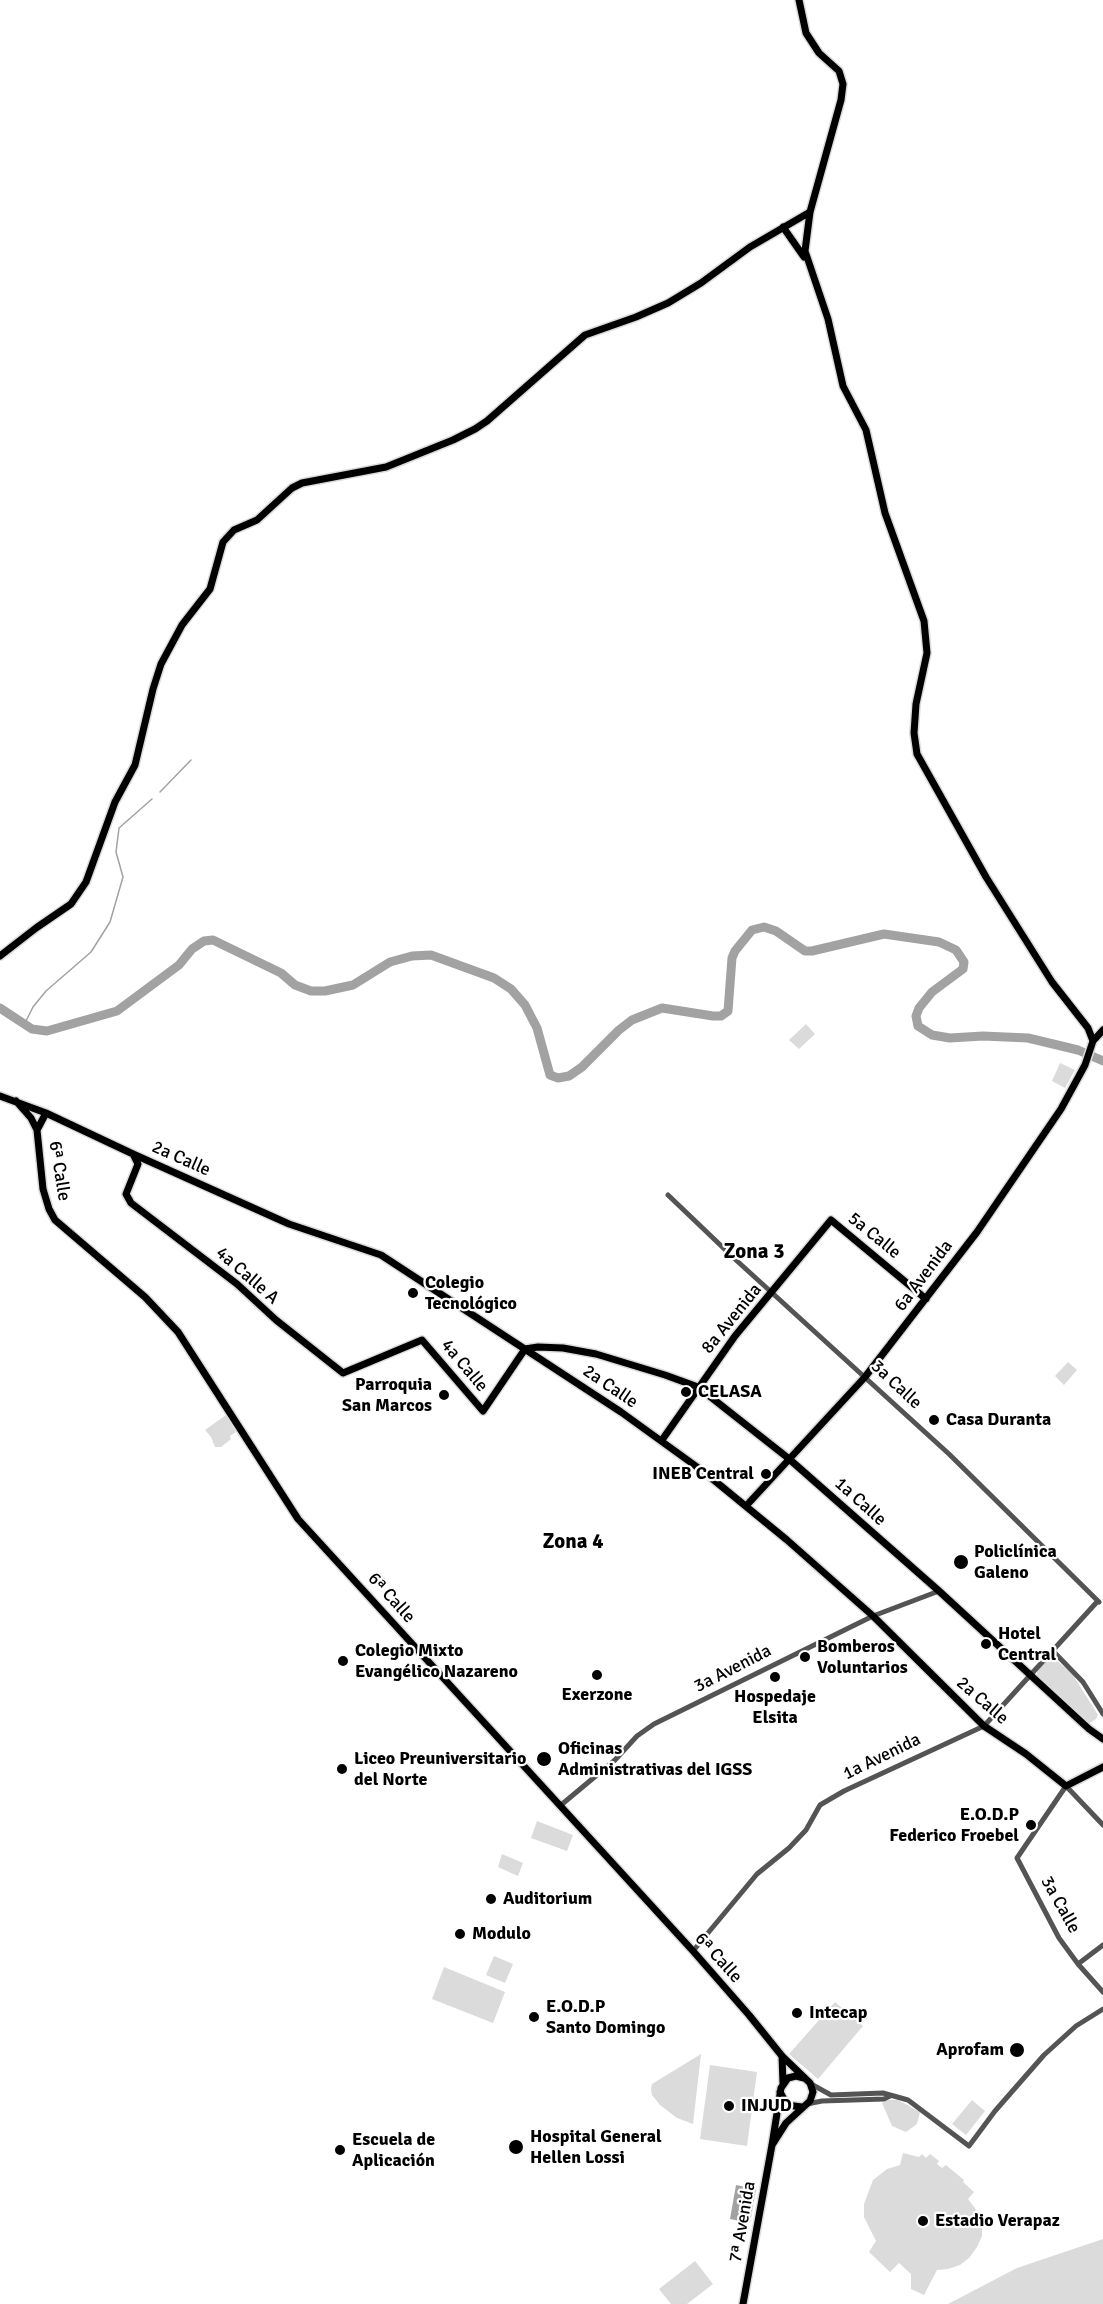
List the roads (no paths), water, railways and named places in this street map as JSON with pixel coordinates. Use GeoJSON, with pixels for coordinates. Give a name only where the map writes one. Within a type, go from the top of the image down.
{"type":"FeatureCollection","features":[{"type":"Feature","properties":{"kind":"main road"},"geometry":{"type":"LineString","coordinates":[[799,0],[806,33],[819,53],[839,70],[843,84],[841,100],[810,212],[805,251],[828,319],[843,386],[866,430],[885,513],[924,621],[927,653],[916,704],[914,733],[917,754],[986,877],[1052,982],[1088,1028],[1092,1044]]}},
{"type":"Feature","properties":{"kind":"main road"},"geometry":{"type":"LineString","coordinates":[[0,956],[71,904],[87,882],[115,802],[135,765],[161,664],[182,624],[210,589],[223,542],[234,530],[257,520],[292,488],[303,483],[387,467],[475,429],[585,335],[668,303],[783,227],[810,212]]}},
{"type":"Feature","properties":{"kind":"main road"},"geometry":{"type":"LineString","coordinates":[[783,227],[807,261]]}},
{"type":"Feature","properties":{"kind":"main road"},"geometry":{"type":"LineString","coordinates":[[1092,1044],[1103,1030]]}},
{"type":"Feature","properties":{"kind":"main road"},"geometry":{"type":"LineString","coordinates":[[1092,1044],[1103,1038]]}},
{"type":"Feature","properties":{"kind":"main road","name":"6a Avenida"},"geometry":{"type":"LineString","coordinates":[[746,1506],[865,1377],[977,1232],[1044,1137],[1085,1065],[1092,1044]]}},
{"type":"Feature","properties":{"kind":"main road","name":"2a Calle"},"geometry":{"type":"LineString","coordinates":[[0,1096],[46,1113],[289,1224],[381,1255],[662,1440],[746,1506],[873,1616],[984,1726],[1026,1754],[1066,1785]]}},
{"type":"Feature","properties":{"kind":"main road","name":"6ª Calle"},"geometry":{"type":"LineString","coordinates":[[16,1101],[38,1130],[43,1190],[55,1220],[145,1297],[178,1332],[298,1519],[561,1805],[693,1951],[782,2056],[807,2080]]}},
{"type":"Feature","properties":{"kind":"main road","name":"6ª Calle"},"geometry":{"type":"LineString","coordinates":[[38,1130],[46,1113]]}},
{"type":"Feature","properties":{"kind":"main road","name":"4a Calle A"},"geometry":{"type":"LineString","coordinates":[[132,1154],[138,1164],[126,1194],[131,1203],[237,1284],[276,1320],[343,1373],[422,1340]]}},
{"type":"Feature","properties":{"kind":"main road","name":"5a Calle"},"geometry":{"type":"LineString","coordinates":[[831,1220],[926,1299]]}},
{"type":"Feature","properties":{"kind":"main road","name":"8a Avenida"},"geometry":{"type":"LineString","coordinates":[[662,1440],[735,1336],[773,1293],[831,1220]]}},
{"type":"Feature","properties":{"kind":"main road","name":"4a Calle"},"geometry":{"type":"LineString","coordinates":[[422,1340],[483,1411],[525,1349]]}},
{"type":"Feature","properties":{"kind":"main road","name":"1a Calle"},"geometry":{"type":"LineString","coordinates":[[525,1349],[563,1348],[596,1354],[698,1387],[788,1458],[1103,1739]]}},
{"type":"Feature","properties":{"kind":"main road"},"geometry":{"type":"LineString","coordinates":[[1066,1785],[1103,1767]]}},
{"type":"Feature","properties":{"kind":"main road"},"geometry":{"type":"LineString","coordinates":[[782,2056],[783,2084],[780,2092],[787,2105],[804,2106],[813,2091],[807,2080],[792,2076],[783,2084]]}},
{"type":"Feature","properties":{"kind":"main road","name":"7ª Avenida"},"geometry":{"type":"LineString","coordinates":[[742,2304],[780,2092]]}},
{"type":"Feature","properties":{"kind":"main road","name":"7ª Avenida"},"geometry":{"type":"LineString","coordinates":[[772,2145],[780,2130],[804,2106]]}},
{"type":"Feature","properties":{"kind":"street","name":"3a Calle"},"geometry":{"type":"LineString","coordinates":[[669,1195],[736,1260],[949,1454],[1097,1602]]}},
{"type":"Feature","properties":{"kind":"street","name":"3a Avenida"},"geometry":{"type":"LineString","coordinates":[[561,1805],[615,1760],[637,1736],[654,1724],[873,1616],[939,1591]]}},
{"type":"Feature","properties":{"kind":"street","name":"1a Avenida"},"geometry":{"type":"LineString","coordinates":[[693,1951],[757,1874],[789,1848],[806,1830],[820,1805],[854,1786],[984,1726],[1097,1602]]}},
{"type":"Feature","properties":{"kind":"street"},"geometry":{"type":"LineString","coordinates":[[1052,1650],[1083,1682],[1103,1714]]}},
{"type":"Feature","properties":{"kind":"street","name":"3a Calle"},"geometry":{"type":"LineString","coordinates":[[1066,1785],[1017,1858],[1059,1938],[1103,1992]]}},
{"type":"Feature","properties":{"kind":"street","name":"2a Calle"},"geometry":{"type":"LineString","coordinates":[[1066,1785],[1103,1825]]}},
{"type":"Feature","properties":{"kind":"street"},"geometry":{"type":"LineString","coordinates":[[1078,1964],[1103,1945]]}},
{"type":"Feature","properties":{"kind":"street"},"geometry":{"type":"LineString","coordinates":[[807,2080],[831,2095],[883,2093],[903,2098],[969,2146],[995,2110],[1044,2055],[1076,2026],[1103,2009]]}},
{"type":"Feature","properties":{"kind":"street"},"geometry":{"type":"LineString","coordinates":[[804,2106],[822,2101],[884,2099],[890,2096]]}},
{"type":"Feature","properties":{"kind":"waterway"},"geometry":{"type":"LineString","coordinates":[[160,792],[191,760]]}},
{"type":"Feature","properties":{"kind":"waterway"},"geometry":{"type":"LineString","coordinates":[[24,1025],[33,1007],[46,991],[91,952],[110,922],[123,877],[116,852],[119,828],[152,799]]}},
{"type":"Feature","properties":{"kind":"waterway"},"geometry":{"type":"LineString","coordinates":[[0,1008],[32,1029],[47,1031],[117,1011],[179,965],[192,949],[204,941],[213,940],[281,973],[295,985],[311,991],[325,991],[353,985],[390,962],[412,956],[431,955],[494,978],[511,989],[525,1005],[537,1028],[550,1075],[558,1078],[569,1076],[582,1067],[632,1020],[662,1008],[713,1016],[721,1016],[728,1011],[732,958],[752,930],[764,927],[776,931],[805,951],[884,934],[939,942],[956,950],[964,962],[963,969],[932,992],[919,1008],[916,1016],[918,1026],[932,1035],[950,1038],[983,1036],[1028,1038],[1078,1050],[1103,1061]]}},
{"type":"Feature","properties":{"kind":"place","name":"Colegio Tecnológico"},"geometry":{"type":"Point","coordinates":[413,1293]}},
{"type":"Feature","properties":{"kind":"place","name":"CELASA"},"geometry":{"type":"Point","coordinates":[686,1392]}},
{"type":"Feature","properties":{"kind":"place","name":"Parroquia San Marcos"},"geometry":{"type":"Point","coordinates":[444,1395]}},
{"type":"Feature","properties":{"kind":"place","name":"Casa Duranta"},"geometry":{"type":"Point","coordinates":[934,1420]}},
{"type":"Feature","properties":{"kind":"place","name":"INEB Central"},"geometry":{"type":"Point","coordinates":[766,1474]}},
{"type":"Feature","properties":{"kind":"place","name":"Policlínica Galeno"},"geometry":{"type":"Point","coordinates":[961,1562]}},
{"type":"Feature","properties":{"kind":"place","name":"Hotel Central"},"geometry":{"type":"Point","coordinates":[986,1644]}},
{"type":"Feature","properties":{"kind":"place","name":"Bomberos Voluntarios"},"geometry":{"type":"Point","coordinates":[805,1657]}},
{"type":"Feature","properties":{"kind":"place","name":"Colegio Mixto Evangélico Nazareno"},"geometry":{"type":"Point","coordinates":[343,1661]}},
{"type":"Feature","properties":{"kind":"place","name":"Exerzone"},"geometry":{"type":"Point","coordinates":[597,1675]}},
{"type":"Feature","properties":{"kind":"place","name":"Hospedaje Elsita"},"geometry":{"type":"Point","coordinates":[775,1677]}},
{"type":"Feature","properties":{"kind":"place","name":"Oficinas Administrativas del IGSS"},"geometry":{"type":"Point","coordinates":[544,1759]}},
{"type":"Feature","properties":{"kind":"place","name":"Liceo Preuniversitario del Norte"},"geometry":{"type":"Point","coordinates":[342,1769]}},
{"type":"Feature","properties":{"kind":"place","name":"E.O.D.P Federico Froebel"},"geometry":{"type":"Point","coordinates":[1031,1825]}},
{"type":"Feature","properties":{"kind":"place","name":"Auditorium"},"geometry":{"type":"Point","coordinates":[491,1899]}},
{"type":"Feature","properties":{"kind":"place","name":"Modulo"},"geometry":{"type":"Point","coordinates":[460,1934]}},
{"type":"Feature","properties":{"kind":"place","name":"Intecap"},"geometry":{"type":"Point","coordinates":[797,2013]}},
{"type":"Feature","properties":{"kind":"place","name":"E.O.D.P Santo Domingo"},"geometry":{"type":"Point","coordinates":[534,2017]}},
{"type":"Feature","properties":{"kind":"place","name":"Aprofam"},"geometry":{"type":"Point","coordinates":[1017,2050]}},
{"type":"Feature","properties":{"kind":"place","name":"INJUD"},"geometry":{"type":"Point","coordinates":[729,2106]}},
{"type":"Feature","properties":{"kind":"place","name":"Hospital General Hellen Lossi"},"geometry":{"type":"Point","coordinates":[516,2147]}},
{"type":"Feature","properties":{"kind":"place","name":"Escuela de Aplicación"},"geometry":{"type":"Point","coordinates":[340,2150]}},
{"type":"Feature","properties":{"kind":"place","name":"Estadio Verapaz"},"geometry":{"type":"Point","coordinates":[923,2221]}},
{"type":"Feature","properties":{"kind":"district","name":"Zona 3"},"geometry":{"type":"Point","coordinates":[754,1252]}},
{"type":"Feature","properties":{"kind":"district","name":"Zona 4"},"geometry":{"type":"Point","coordinates":[573,1542]}}]}
